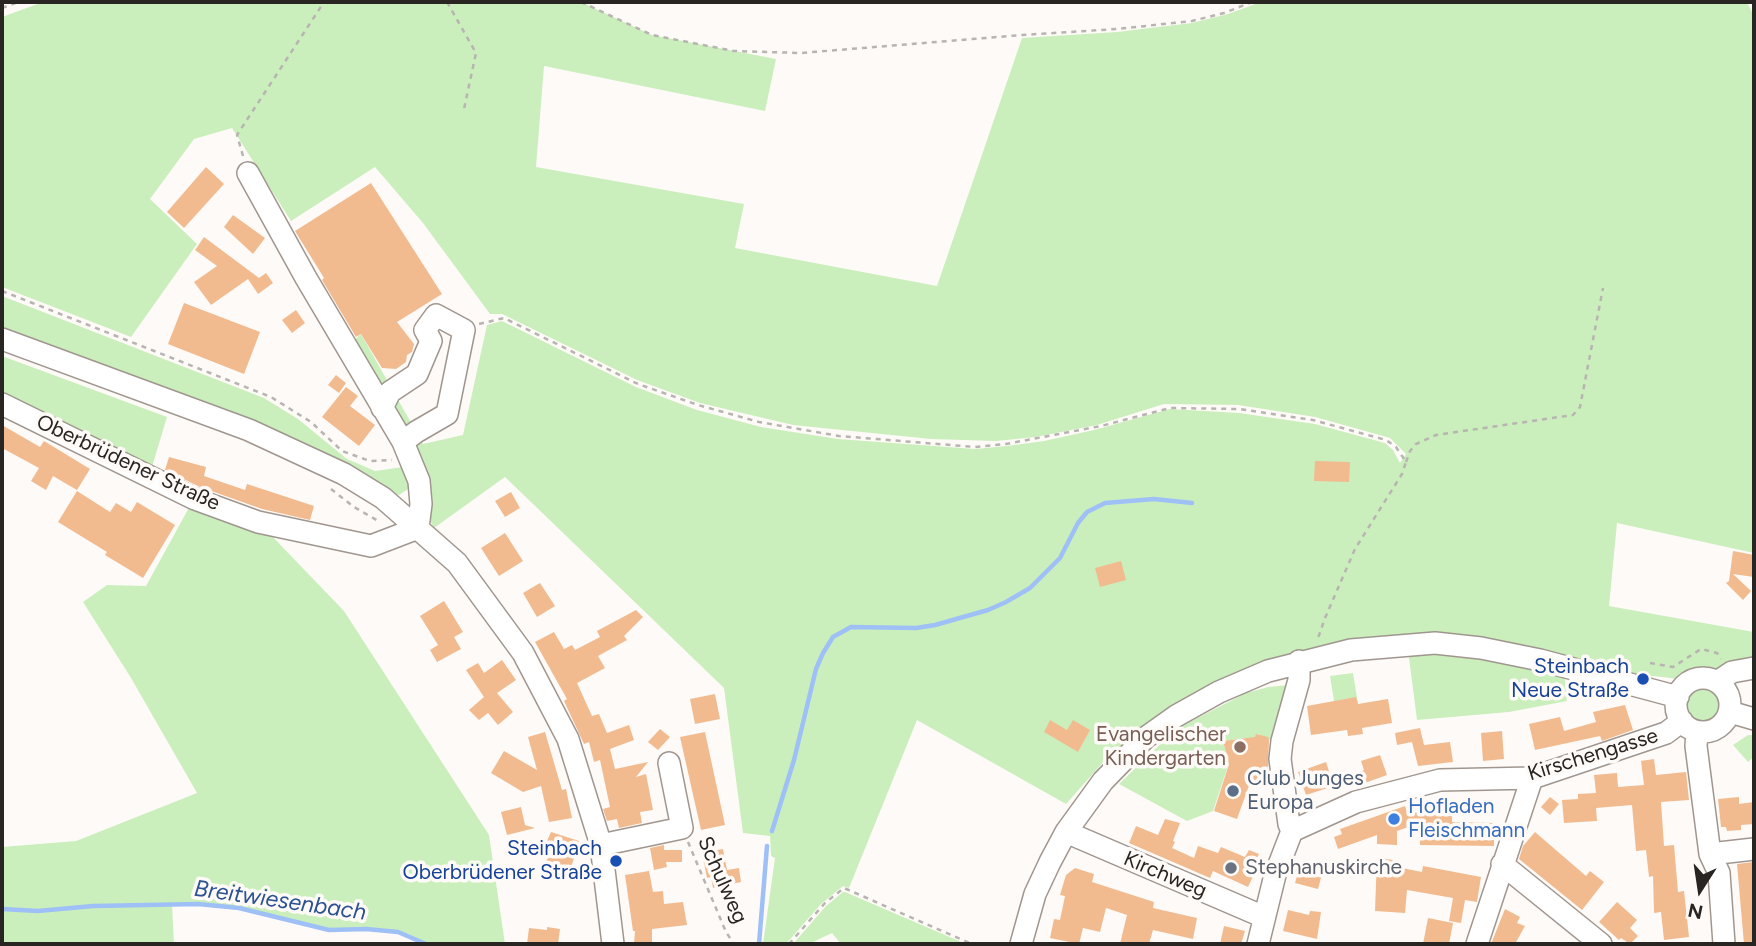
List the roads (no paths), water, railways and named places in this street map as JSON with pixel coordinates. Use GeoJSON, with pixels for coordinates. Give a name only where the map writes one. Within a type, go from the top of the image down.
{"type":"FeatureCollection","features":[{"type":"Feature","properties":{"kind":"street"},"geometry":{"type":"LineString","coordinates":[[248,173],[406,450],[419,481],[421,504],[418,528]]}},
{"type":"Feature","properties":{"kind":"street"},"geometry":{"type":"LineString","coordinates":[[382,408],[390,392],[417,374],[431,341],[425,330],[436,315],[464,330],[447,414],[406,450]]}},
{"type":"Feature","properties":{"kind":"street"},"geometry":{"type":"LineString","coordinates":[[2,339],[212,416],[304,454],[342,488],[377,510],[418,528],[457,564],[523,653],[568,738],[601,845],[613,944]]}},
{"type":"Feature","properties":{"kind":"street","name":"Oberbrüdener Straße"},"geometry":{"type":"LineString","coordinates":[[2,404],[195,499],[258,522],[370,546],[418,528]]}},
{"type":"Feature","properties":{"kind":"street"},"geometry":{"type":"LineString","coordinates":[[1021,944],[1035,894],[1066,832],[1103,781],[1145,738],[1175,716],[1219,692],[1268,671],[1351,650],[1414,644],[1481,648],[1540,660],[1678,696]]}},
{"type":"Feature","properties":{"kind":"street"},"geometry":{"type":"LineString","coordinates":[[1258,944],[1275,875],[1292,831],[1280,759],[1282,741],[1307,659]]}},
{"type":"Feature","properties":{"kind":"street"},"geometry":{"type":"LineString","coordinates":[[1724,944],[1719,873],[1710,854],[1696,746],[1690,726],[1677,712],[1678,696],[1687,683],[1696,679],[1725,677],[1754,668]]}},
{"type":"Feature","properties":{"kind":"street"},"geometry":{"type":"LineString","coordinates":[[1690,726],[1714,729],[1722,724],[1730,712],[1725,677]]}},
{"type":"Feature","properties":{"kind":"street"},"geometry":{"type":"LineString","coordinates":[[1730,712],[1754,719]]}},
{"type":"Feature","properties":{"kind":"street","name":"Kirschengasse"},"geometry":{"type":"LineString","coordinates":[[1292,831],[1356,802],[1440,779],[1532,778],[1690,726]]}},
{"type":"Feature","properties":{"kind":"street"},"geometry":{"type":"LineString","coordinates":[[601,845],[682,828],[669,763]]}},
{"type":"Feature","properties":{"kind":"street"},"geometry":{"type":"LineString","coordinates":[[1477,944],[1532,778]]}},
{"type":"Feature","properties":{"kind":"street","name":"Kirchweg"},"geometry":{"type":"LineString","coordinates":[[1066,832],[1264,918]]}},
{"type":"Feature","properties":{"kind":"street"},"geometry":{"type":"LineString","coordinates":[[1710,854],[1746,849]]}},
{"type":"Feature","properties":{"kind":"street"},"geometry":{"type":"LineString","coordinates":[[1502,864],[1601,944]]}},
{"type":"Feature","properties":{"kind":"waterway"},"geometry":{"type":"LineString","coordinates":[[772,831],[794,760],[816,669],[833,637],[851,627],[916,628],[935,625],[1006,602],[1030,588],[1060,558],[1078,523],[1087,512],[1105,503],[1154,499],[1192,503]]}},
{"type":"Feature","properties":{"kind":"waterway"},"geometry":{"type":"LineString","coordinates":[[759,944],[767,846]]}},
{"type":"Feature","properties":{"kind":"waterway","name":"Breitwiesenbach"},"geometry":{"type":"LineString","coordinates":[[2,909],[38,911],[93,906],[198,904],[239,908],[329,930],[398,932],[426,944]]}},
{"type":"Feature","properties":{"kind":"place","name":"Steinbach Neue Straße"},"geometry":{"type":"Point","coordinates":[1643,679]}},
{"type":"Feature","properties":{"kind":"place","name":"Evangelischer Kindergarten"},"geometry":{"type":"Point","coordinates":[1240,747]}},
{"type":"Feature","properties":{"kind":"place","name":"Club Junges Europa"},"geometry":{"type":"Point","coordinates":[1233,791]}},
{"type":"Feature","properties":{"kind":"place","name":"Hofladen Fleischmann"},"geometry":{"type":"Point","coordinates":[1394,819]}},
{"type":"Feature","properties":{"kind":"place","name":"Steinbach Oberbrüdener Straße"},"geometry":{"type":"Point","coordinates":[616,861]}},
{"type":"Feature","properties":{"kind":"place","name":"Stephanuskirche"},"geometry":{"type":"Point","coordinates":[1231,868]}}]}
